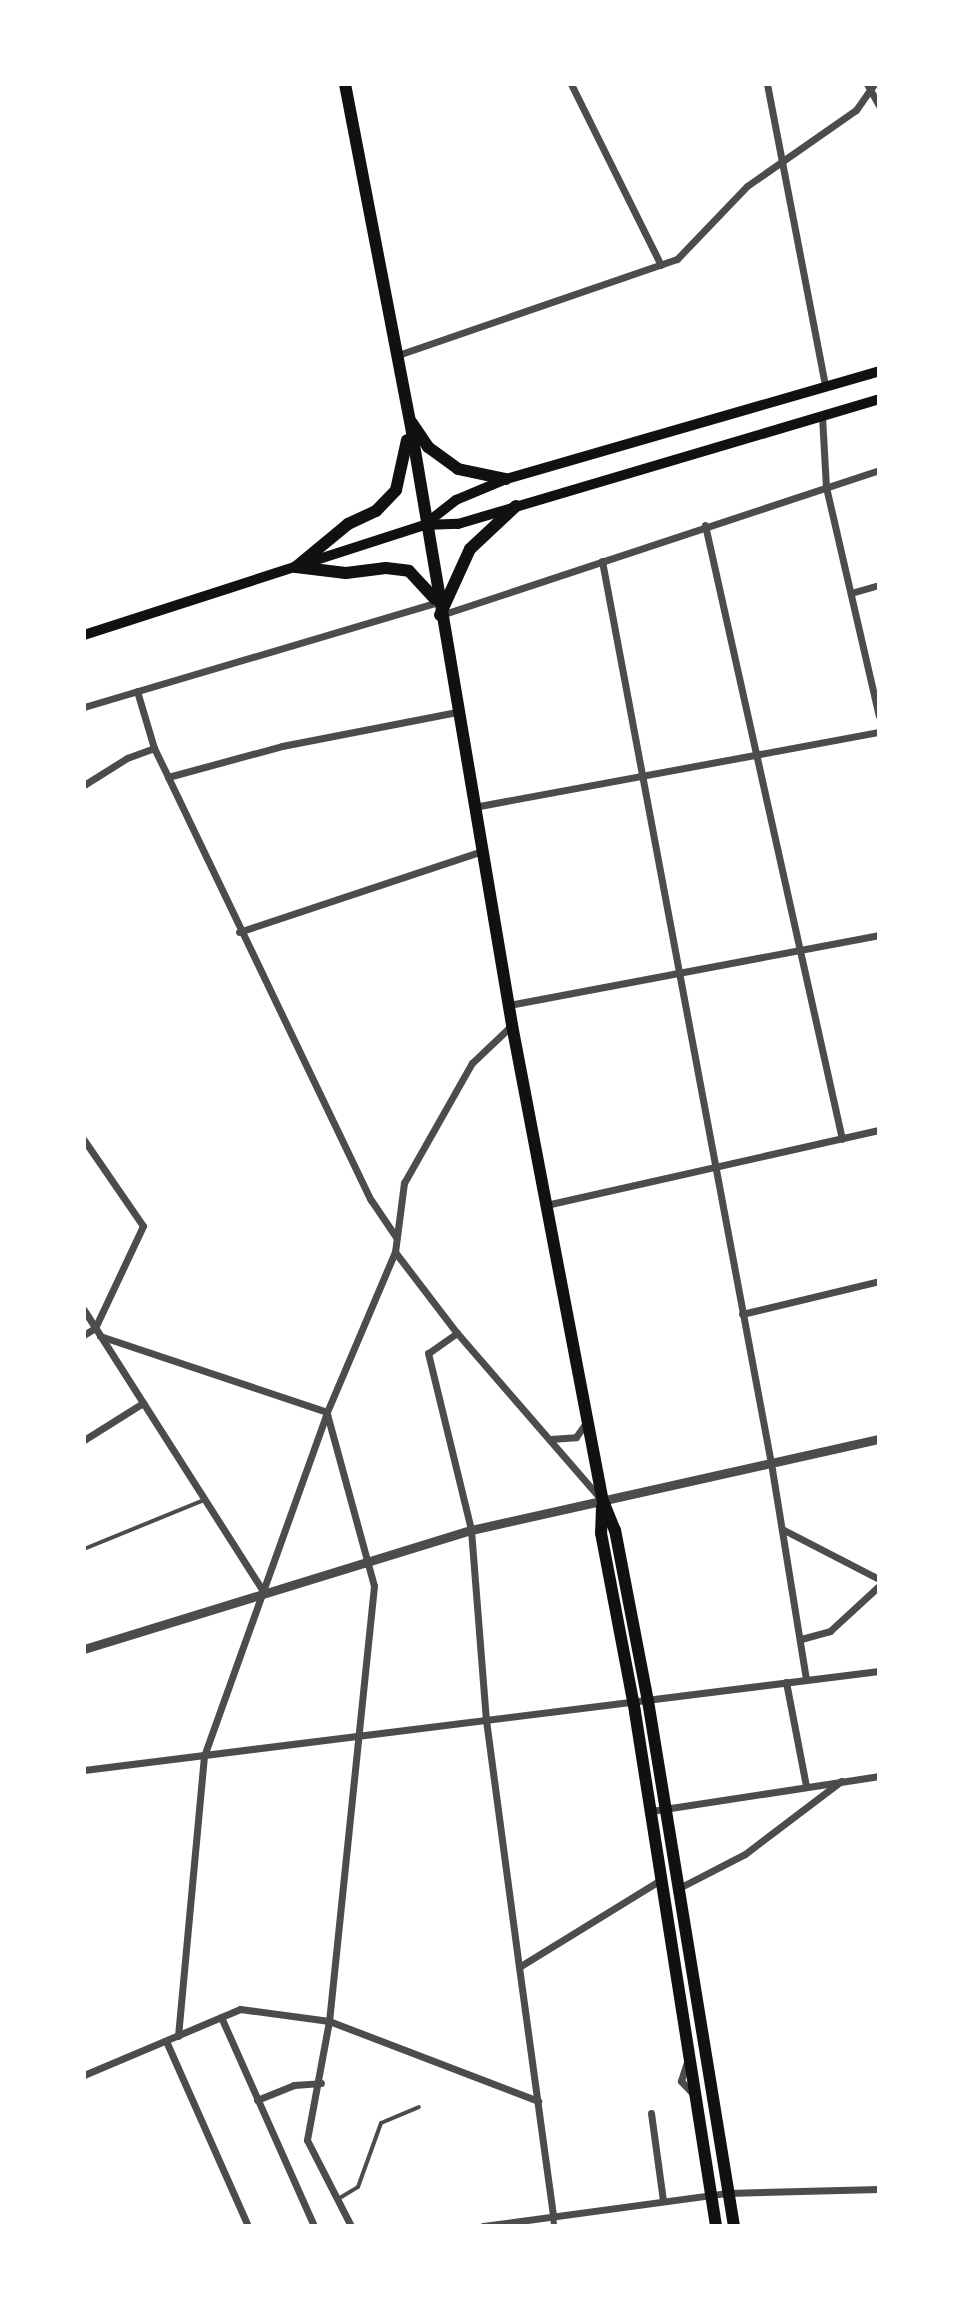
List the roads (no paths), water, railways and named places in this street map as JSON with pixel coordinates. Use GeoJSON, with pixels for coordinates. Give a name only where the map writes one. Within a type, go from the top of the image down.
{"type":"FeatureCollection","features":[{"type":"Feature","properties":{"kind":"main road"},"geometry":{"type":"LineString","coordinates":[[345,84],[410,421],[424,525],[512,1025],[603,1501],[615,1530],[648,1701],[734,2226]]}},
{"type":"Feature","properties":{"kind":"main road"},"geometry":{"type":"LineString","coordinates":[[424,525],[456,500],[506,479],[879,371]]}},
{"type":"Feature","properties":{"kind":"main road"},"geometry":{"type":"LineString","coordinates":[[84,635],[424,525],[458,524],[879,399]]}},
{"type":"Feature","properties":{"kind":"main road"},"geometry":{"type":"LineString","coordinates":[[410,421],[428,447],[458,469],[506,479]]}},
{"type":"Feature","properties":{"kind":"main road"},"geometry":{"type":"LineString","coordinates":[[296,567],[348,524],[376,511],[396,490],[403,474],[410,421]]}},
{"type":"Feature","properties":{"kind":"main road"},"geometry":{"type":"LineString","coordinates":[[439,608],[470,549],[516,506]]}},
{"type":"Feature","properties":{"kind":"main road"},"geometry":{"type":"LineString","coordinates":[[296,567],[346,573],[386,568],[409,571],[439,608]]}},
{"type":"Feature","properties":{"kind":"main road"},"geometry":{"type":"LineString","coordinates":[[603,1501],[601,1533],[651,1811],[716,2226]]}},
{"type":"Feature","properties":{"kind":"street"},"geometry":{"type":"LineString","coordinates":[[571,84],[661,265]]}},
{"type":"Feature","properties":{"kind":"street"},"geometry":{"type":"LineString","coordinates":[[767,84],[825,386]]}},
{"type":"Feature","properties":{"kind":"street"},"geometry":{"type":"LineString","coordinates":[[397,356],[677,259],[747,186],[856,110],[870,86]]}},
{"type":"Feature","properties":{"kind":"street"},"geometry":{"type":"LineString","coordinates":[[870,86],[879,106]]}},
{"type":"Feature","properties":{"kind":"street"},"geometry":{"type":"LineString","coordinates":[[822,416],[826,487],[879,716]]}},
{"type":"Feature","properties":{"kind":"street"},"geometry":{"type":"LineString","coordinates":[[84,707],[602,561],[879,470]]}},
{"type":"Feature","properties":{"kind":"street"},"geometry":{"type":"LineString","coordinates":[[705,525],[803,950],[842,1139]]}},
{"type":"Feature","properties":{"kind":"street"},"geometry":{"type":"LineString","coordinates":[[602,561],[771,1463],[806,1678]]}},
{"type":"Feature","properties":{"kind":"street"},"geometry":{"type":"LineString","coordinates":[[851,593],[879,585]]}},
{"type":"Feature","properties":{"kind":"street"},"geometry":{"type":"LineString","coordinates":[[137,691],[154,748],[239,932],[371,1200],[396,1237]]}},
{"type":"Feature","properties":{"kind":"street"},"geometry":{"type":"LineString","coordinates":[[168,777],[282,746],[457,712]]}},
{"type":"Feature","properties":{"kind":"street"},"geometry":{"type":"LineString","coordinates":[[474,807],[643,779],[879,732]]}},
{"type":"Feature","properties":{"kind":"street"},"geometry":{"type":"LineString","coordinates":[[84,785],[127,758],[154,748]]}},
{"type":"Feature","properties":{"kind":"street"},"geometry":{"type":"LineString","coordinates":[[239,932],[482,851]]}},
{"type":"Feature","properties":{"kind":"street"},"geometry":{"type":"LineString","coordinates":[[509,1005],[879,935]]}},
{"type":"Feature","properties":{"kind":"street"},"geometry":{"type":"LineString","coordinates":[[178,2036],[204,1756],[327,1412],[395,1252],[404,1183],[472,1063],[493,1038],[512,1025]]}},
{"type":"Feature","properties":{"kind":"street"},"geometry":{"type":"LineString","coordinates":[[546,1205],[879,1130]]}},
{"type":"Feature","properties":{"kind":"street"},"geometry":{"type":"LineString","coordinates":[[84,1140],[143,1226],[98,1332]]}},
{"type":"Feature","properties":{"kind":"street"},"geometry":{"type":"LineString","coordinates":[[395,1252],[457,1333],[603,1501]]}},
{"type":"Feature","properties":{"kind":"street"},"geometry":{"type":"LineString","coordinates":[[742,1314],[879,1281]]}},
{"type":"Feature","properties":{"kind":"street"},"geometry":{"type":"LineString","coordinates":[[84,1310],[264,1593]]}},
{"type":"Feature","properties":{"kind":"street"},"geometry":{"type":"LineString","coordinates":[[84,1335],[98,1332],[327,1412]]}},
{"type":"Feature","properties":{"kind":"street"},"geometry":{"type":"LineString","coordinates":[[457,1333],[428,1353],[471,1530],[486,1720],[554,2226]]}},
{"type":"Feature","properties":{"kind":"street"},"geometry":{"type":"LineString","coordinates":[[84,1440],[143,1403]]}},
{"type":"Feature","properties":{"kind":"street"},"geometry":{"type":"LineString","coordinates":[[327,1412],[374,1586],[329,2021],[321,2083],[307,2140],[351,2226]]}},
{"type":"Feature","properties":{"kind":"street"},"geometry":{"type":"LineString","coordinates":[[549,1439],[576,1437],[585,1428],[586,1414]]}},
{"type":"Feature","properties":{"kind":"street"},"geometry":{"type":"LineString","coordinates":[[84,1649],[471,1530],[879,1439]]}},
{"type":"Feature","properties":{"kind":"street"},"geometry":{"type":"LineString","coordinates":[[782,1529],[879,1579]]}},
{"type":"Feature","properties":{"kind":"street"},"geometry":{"type":"LineString","coordinates":[[801,1639],[830,1631],[879,1586]]}},
{"type":"Feature","properties":{"kind":"street"},"geometry":{"type":"LineString","coordinates":[[84,1770],[879,1671]]}},
{"type":"Feature","properties":{"kind":"street"},"geometry":{"type":"LineString","coordinates":[[786,1682],[806,1786]]}},
{"type":"Feature","properties":{"kind":"street"},"geometry":{"type":"LineString","coordinates":[[651,1811],[878,1775]]}},
{"type":"Feature","properties":{"kind":"street"},"geometry":{"type":"LineString","coordinates":[[678,1888],[745,1854],[843,1780]]}},
{"type":"Feature","properties":{"kind":"street"},"geometry":{"type":"LineString","coordinates":[[519,1967],[662,1879]]}},
{"type":"Feature","properties":{"kind":"street"},"geometry":{"type":"LineString","coordinates":[[84,2075],[240,2009],[329,2021],[538,2101]]}},
{"type":"Feature","properties":{"kind":"street"},"geometry":{"type":"LineString","coordinates":[[221,2017],[314,2226]]}},
{"type":"Feature","properties":{"kind":"street"},"geometry":{"type":"LineString","coordinates":[[166,2041],[248,2226]]}},
{"type":"Feature","properties":{"kind":"street"},"geometry":{"type":"LineString","coordinates":[[257,2100],[294,2085],[321,2083]]}},
{"type":"Feature","properties":{"kind":"street"},"geometry":{"type":"LineString","coordinates":[[651,2113],[663,2201]]}},
{"type":"Feature","properties":{"kind":"street"},"geometry":{"type":"LineString","coordinates":[[483,2226],[553,2214],[728,2193],[879,2189]]}},
{"type":"Feature","properties":{"kind":"lane"},"geometry":{"type":"LineString","coordinates":[[84,1549],[204,1499]]}},
{"type":"Feature","properties":{"kind":"lane"},"geometry":{"type":"LineString","coordinates":[[338,2199],[358,2187],[381,2123],[419,2107]]}}]}
